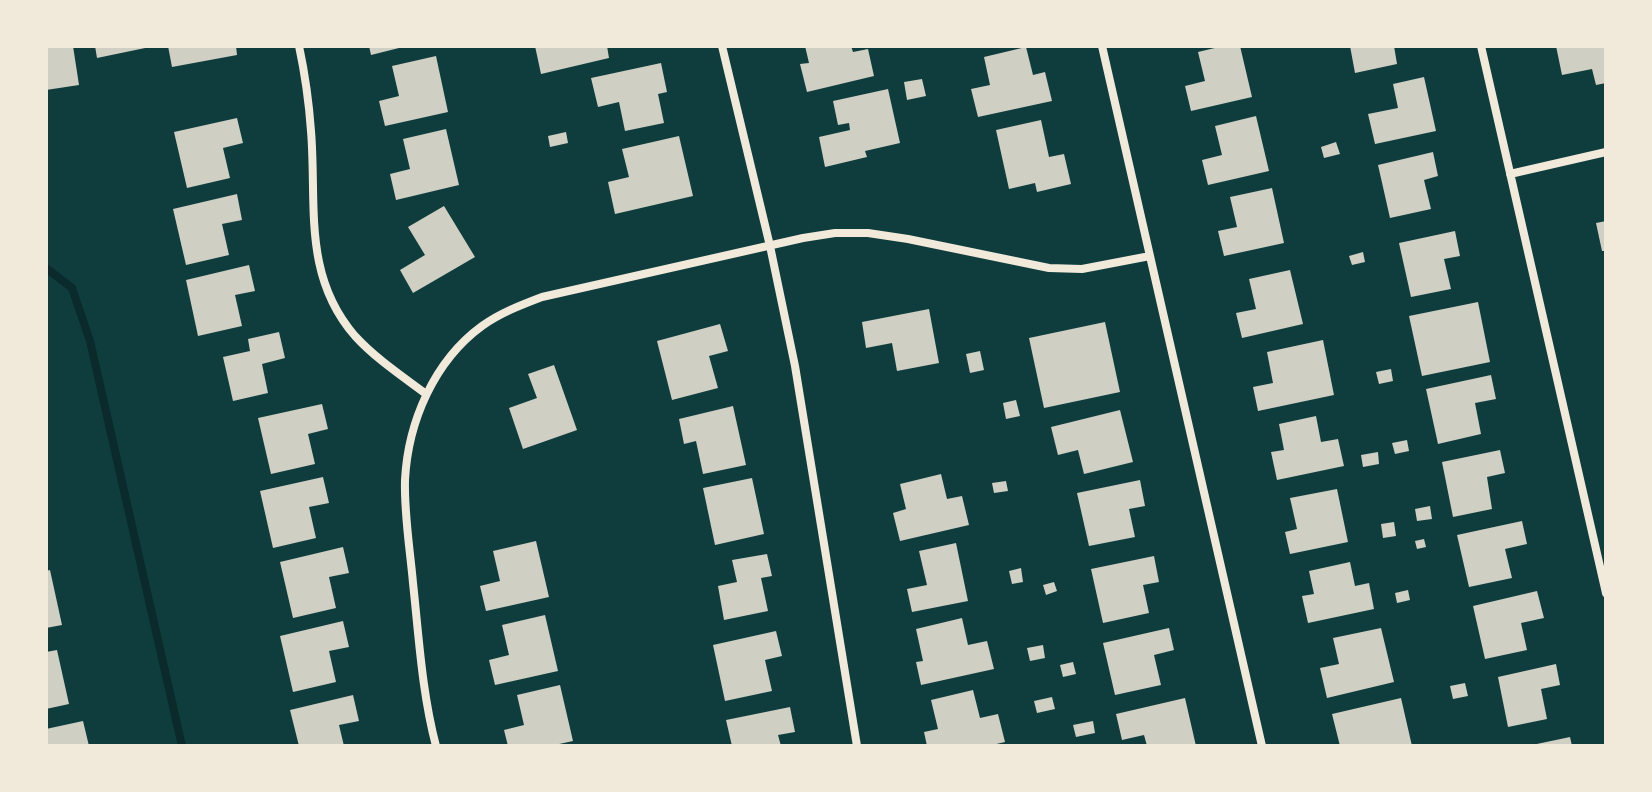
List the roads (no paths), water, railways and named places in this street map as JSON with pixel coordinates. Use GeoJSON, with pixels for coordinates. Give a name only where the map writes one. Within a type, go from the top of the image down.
{"type":"FeatureCollection","features":[{"type":"Feature","properties":{"kind":"street"},"geometry":{"type":"LineString","coordinates":[[299,46],[312,133],[315,249],[325,282],[339,313],[356,336],[426,394]]}},
{"type":"Feature","properties":{"kind":"street"},"geometry":{"type":"LineString","coordinates":[[722,46],[770,246],[800,394],[857,746]]}},
{"type":"Feature","properties":{"kind":"street"},"geometry":{"type":"LineString","coordinates":[[1102,46],[1262,746]]}},
{"type":"Feature","properties":{"kind":"street"},"geometry":{"type":"LineString","coordinates":[[1481,46],[1606,593]]}},
{"type":"Feature","properties":{"kind":"street"},"geometry":{"type":"LineString","coordinates":[[1510,174],[1606,152]]}},
{"type":"Feature","properties":{"kind":"street"},"geometry":{"type":"LineString","coordinates":[[436,746],[422,677],[405,483],[407,451],[426,394],[441,370],[481,326],[511,309],[542,297],[835,233],[868,233],[908,239],[1049,268],[1082,269],[1150,256]]}},
{"type":"Feature","properties":{"kind":"waterway"},"geometry":{"type":"LineString","coordinates":[[46,268],[72,288],[90,341],[182,746]]}}]}
